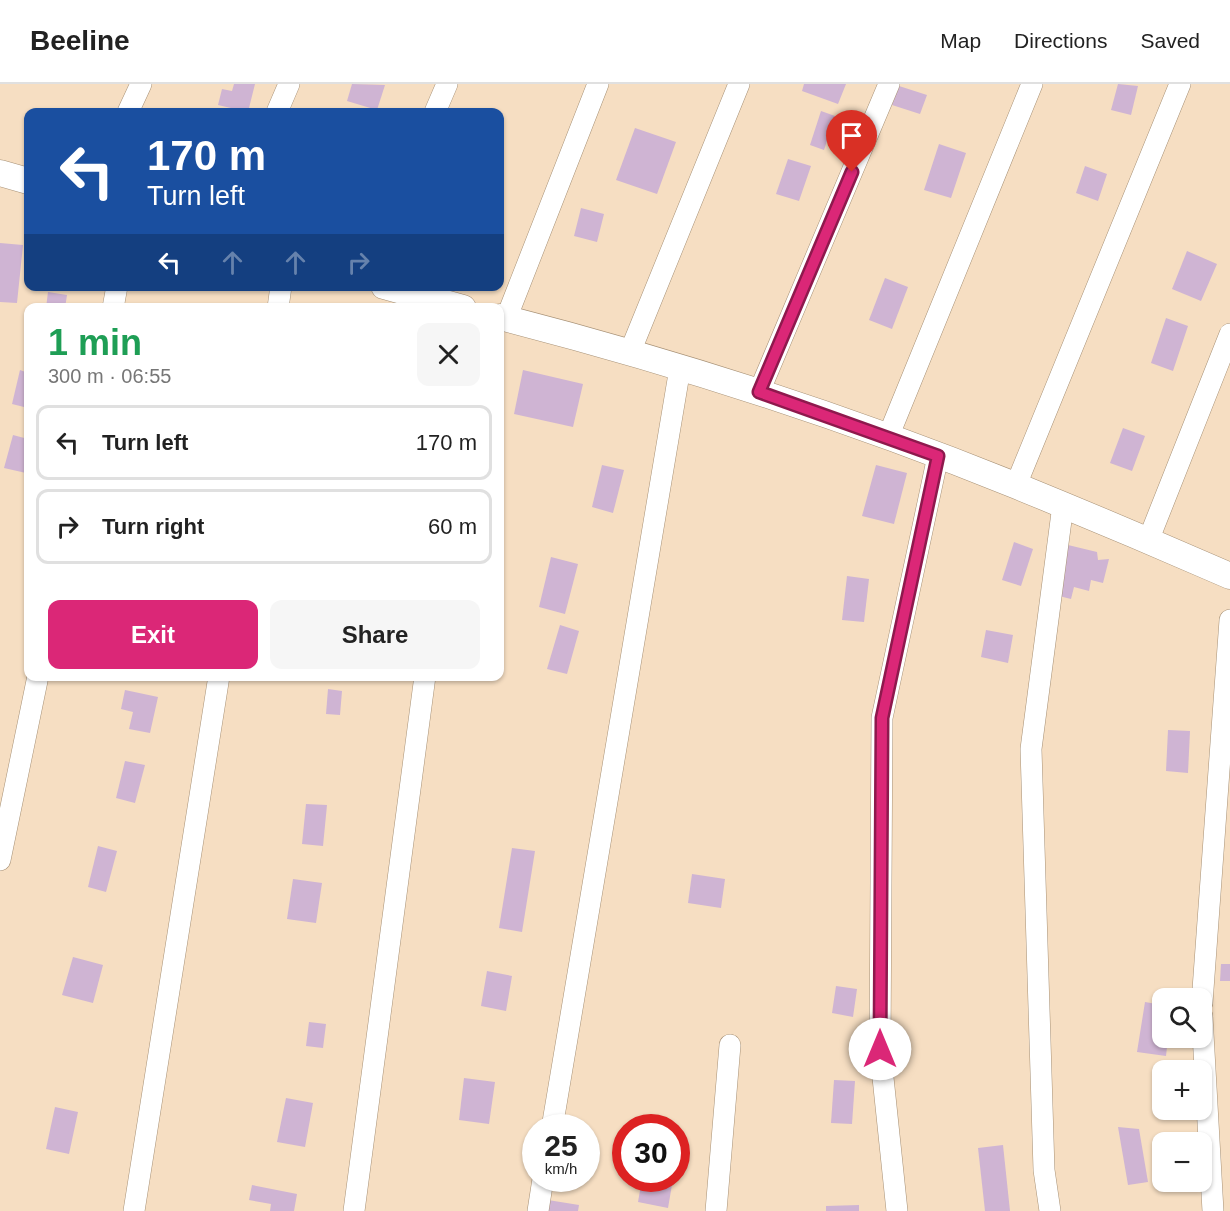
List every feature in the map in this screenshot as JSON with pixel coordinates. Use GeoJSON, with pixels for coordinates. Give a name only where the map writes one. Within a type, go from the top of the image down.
{"type":"FeatureCollection","features":[{"type":"Feature","properties":{"kind":"street"},"geometry":{"type":"LineString","coordinates":[[131,108],[141,84]]}},
{"type":"Feature","properties":{"kind":"street"},"geometry":{"type":"LineString","coordinates":[[279,108],[289,84]]}},
{"type":"Feature","properties":{"kind":"street"},"geometry":{"type":"LineString","coordinates":[[437,108],[447,84]]}},
{"type":"Feature","properties":{"kind":"street"},"geometry":{"type":"LineString","coordinates":[[504,316],[598,84]]}},
{"type":"Feature","properties":{"kind":"street"},"geometry":{"type":"LineString","coordinates":[[630,352],[739,84]]}},
{"type":"Feature","properties":{"kind":"street"},"geometry":{"type":"LineString","coordinates":[[759,392],[889,84]]}},
{"type":"Feature","properties":{"kind":"street"},"geometry":{"type":"LineString","coordinates":[[888,437],[1032,84]]}},
{"type":"Feature","properties":{"kind":"street"},"geometry":{"type":"LineString","coordinates":[[1016,485],[1180,84]]}},
{"type":"Feature","properties":{"kind":"street"},"geometry":{"type":"LineString","coordinates":[[0,173],[24,181]]}},
{"type":"Feature","properties":{"kind":"street"},"geometry":{"type":"LineString","coordinates":[[402,291],[445,303]]}},
{"type":"Feature","properties":{"kind":"street"},"geometry":{"type":"LineString","coordinates":[[504,318],[630,352],[759,392],[888,437],[1016,485],[1230,576]]}},
{"type":"Feature","properties":{"kind":"street"},"geometry":{"type":"LineString","coordinates":[[1148,541],[1230,334]]}},
{"type":"Feature","properties":{"kind":"street"},"geometry":{"type":"LineString","coordinates":[[554,1114],[680,368]]}},
{"type":"Feature","properties":{"kind":"street"},"geometry":{"type":"LineString","coordinates":[[897,1211],[880,1049],[882,718],[938,456]]}},
{"type":"Feature","properties":{"kind":"street"},"geometry":{"type":"LineString","coordinates":[[1050,1211],[1044,1170],[1030,749],[1063,505]]}},
{"type":"Feature","properties":{"kind":"street"},"geometry":{"type":"LineString","coordinates":[[1203,988],[1230,620]]}},
{"type":"Feature","properties":{"kind":"street"},"geometry":{"type":"LineString","coordinates":[[0,860],[37,681]]}},
{"type":"Feature","properties":{"kind":"street"},"geometry":{"type":"LineString","coordinates":[[134,1211],[218,681]]}},
{"type":"Feature","properties":{"kind":"street"},"geometry":{"type":"LineString","coordinates":[[354,1211],[424,681]]}},
{"type":"Feature","properties":{"kind":"street"},"geometry":{"type":"LineString","coordinates":[[716,1211],[730,1045]]}},
{"type":"Feature","properties":{"kind":"street"},"geometry":{"type":"LineString","coordinates":[[1204,1048],[1213,1211]]}},
{"type":"Feature","properties":{"kind":"street"},"geometry":{"type":"LineString","coordinates":[[538,1211],[541,1192]]}},
{"type":"Feature","properties":{"kind":"building"},"geometry":{"type":"Polygon","coordinates":[[[234,84],[255,84],[249,108],[218,105],[222,89],[232,91],[234,84]]]}},
{"type":"Feature","properties":{"kind":"building"},"geometry":{"type":"Polygon","coordinates":[[[352,84],[385,85],[378,108],[347,101],[352,84]]]}},
{"type":"Feature","properties":{"kind":"building"},"geometry":{"type":"Polygon","coordinates":[[[804,84],[846,84],[838,104],[802,91],[804,84]]]}},
{"type":"Feature","properties":{"kind":"building"},"geometry":{"type":"Polygon","coordinates":[[[1118,84],[1138,86],[1131,115],[1111,110],[1118,84]]]}},
{"type":"Feature","properties":{"kind":"building"},"geometry":{"type":"Polygon","coordinates":[[[899,86],[927,95],[920,114],[892,105],[899,86]]]}},
{"type":"Feature","properties":{"kind":"building"},"geometry":{"type":"Polygon","coordinates":[[[821,111],[835,116],[824,150],[810,145],[821,111]]]}},
{"type":"Feature","properties":{"kind":"building"},"geometry":{"type":"Polygon","coordinates":[[[635,128],[676,142],[657,194],[616,180],[635,128]]]}},
{"type":"Feature","properties":{"kind":"building"},"geometry":{"type":"Polygon","coordinates":[[[939,144],[966,153],[951,198],[924,190],[939,144]]]}},
{"type":"Feature","properties":{"kind":"building"},"geometry":{"type":"Polygon","coordinates":[[[788,159],[811,166],[799,201],[776,194],[788,159]]]}},
{"type":"Feature","properties":{"kind":"building"},"geometry":{"type":"Polygon","coordinates":[[[1085,166],[1107,174],[1098,201],[1076,193],[1085,166]]]}},
{"type":"Feature","properties":{"kind":"building"},"geometry":{"type":"Polygon","coordinates":[[[581,208],[604,214],[597,242],[574,236],[581,208]]]}},
{"type":"Feature","properties":{"kind":"building"},"geometry":{"type":"Polygon","coordinates":[[[0,243],[23,245],[17,303],[0,302],[0,243]]]}},
{"type":"Feature","properties":{"kind":"building"},"geometry":{"type":"Polygon","coordinates":[[[1187,251],[1217,264],[1201,301],[1172,289],[1187,251]]]}},
{"type":"Feature","properties":{"kind":"building"},"geometry":{"type":"Polygon","coordinates":[[[885,278],[908,287],[892,329],[869,320],[885,278]]]}},
{"type":"Feature","properties":{"kind":"building"},"geometry":{"type":"Polygon","coordinates":[[[48,292],[67,295],[66,303],[47,303],[48,292]]]}},
{"type":"Feature","properties":{"kind":"building"},"geometry":{"type":"Polygon","coordinates":[[[1166,318],[1188,326],[1173,371],[1151,363],[1166,318]]]}},
{"type":"Feature","properties":{"kind":"building"},"geometry":{"type":"Polygon","coordinates":[[[20,370],[24,372],[24,407],[12,404],[20,370]]]}},
{"type":"Feature","properties":{"kind":"building"},"geometry":{"type":"Polygon","coordinates":[[[523,370],[583,384],[573,427],[514,414],[523,370]]]}},
{"type":"Feature","properties":{"kind":"building"},"geometry":{"type":"Polygon","coordinates":[[[1123,428],[1145,436],[1132,471],[1110,463],[1123,428]]]}},
{"type":"Feature","properties":{"kind":"building"},"geometry":{"type":"Polygon","coordinates":[[[13,435],[24,438],[24,473],[4,468],[13,435]]]}},
{"type":"Feature","properties":{"kind":"building"},"geometry":{"type":"Polygon","coordinates":[[[602,465],[624,470],[613,513],[592,507],[602,465]]]}},
{"type":"Feature","properties":{"kind":"building"},"geometry":{"type":"Polygon","coordinates":[[[876,465],[907,473],[894,524],[862,516],[876,465]]]}},
{"type":"Feature","properties":{"kind":"building"},"geometry":{"type":"Polygon","coordinates":[[[1014,542],[1033,549],[1021,586],[1002,580],[1014,542]]]}},
{"type":"Feature","properties":{"kind":"building"},"geometry":{"type":"Polygon","coordinates":[[[1068,545],[1097,552],[1098,560],[1109,559],[1103,583],[1091,580],[1089,591],[1074,587],[1071,599],[1055,595],[1068,545]]]}},
{"type":"Feature","properties":{"kind":"building"},"geometry":{"type":"Polygon","coordinates":[[[551,557],[578,564],[565,614],[539,607],[551,557]]]}},
{"type":"Feature","properties":{"kind":"building"},"geometry":{"type":"Polygon","coordinates":[[[847,576],[869,579],[864,622],[842,620],[847,576]]]}},
{"type":"Feature","properties":{"kind":"building"},"geometry":{"type":"Polygon","coordinates":[[[560,625],[579,631],[567,674],[547,669],[560,625]]]}},
{"type":"Feature","properties":{"kind":"building"},"geometry":{"type":"Polygon","coordinates":[[[986,630],[1013,635],[1008,663],[981,657],[986,630]]]}},
{"type":"Feature","properties":{"kind":"building"},"geometry":{"type":"Polygon","coordinates":[[[328,689],[342,691],[340,715],[326,714],[328,689]]]}},
{"type":"Feature","properties":{"kind":"building"},"geometry":{"type":"Polygon","coordinates":[[[125,690],[158,697],[150,733],[129,729],[133,712],[121,709],[125,690]]]}},
{"type":"Feature","properties":{"kind":"building"},"geometry":{"type":"Polygon","coordinates":[[[1168,730],[1190,731],[1188,773],[1166,771],[1168,730]]]}},
{"type":"Feature","properties":{"kind":"building"},"geometry":{"type":"Polygon","coordinates":[[[125,761],[145,765],[135,803],[116,798],[125,761]]]}},
{"type":"Feature","properties":{"kind":"building"},"geometry":{"type":"Polygon","coordinates":[[[306,804],[327,805],[323,846],[302,844],[306,804]]]}},
{"type":"Feature","properties":{"kind":"building"},"geometry":{"type":"Polygon","coordinates":[[[98,846],[117,851],[106,892],[88,887],[98,846]]]}},
{"type":"Feature","properties":{"kind":"building"},"geometry":{"type":"Polygon","coordinates":[[[512,848],[535,851],[522,932],[499,928],[512,848]]]}},
{"type":"Feature","properties":{"kind":"building"},"geometry":{"type":"Polygon","coordinates":[[[692,874],[725,879],[721,908],[688,903],[692,874]]]}},
{"type":"Feature","properties":{"kind":"building"},"geometry":{"type":"Polygon","coordinates":[[[293,879],[322,883],[316,923],[287,919],[293,879]]]}},
{"type":"Feature","properties":{"kind":"building"},"geometry":{"type":"Polygon","coordinates":[[[73,957],[103,965],[93,1003],[62,995],[73,957]]]}},
{"type":"Feature","properties":{"kind":"building"},"geometry":{"type":"Polygon","coordinates":[[[1221,964],[1230,964],[1230,981],[1220,981],[1221,964]]]}},
{"type":"Feature","properties":{"kind":"building"},"geometry":{"type":"Polygon","coordinates":[[[487,971],[512,976],[506,1011],[481,1006],[487,971]]]}},
{"type":"Feature","properties":{"kind":"building"},"geometry":{"type":"Polygon","coordinates":[[[836,986],[857,989],[853,1017],[832,1013],[836,986]]]}},
{"type":"Feature","properties":{"kind":"building"},"geometry":{"type":"Polygon","coordinates":[[[1145,1002],[1152,1003],[1152,1048],[1167,1048],[1166,1056],[1137,1052],[1145,1002]]]}},
{"type":"Feature","properties":{"kind":"building"},"geometry":{"type":"Polygon","coordinates":[[[309,1022],[326,1024],[323,1048],[306,1046],[309,1022]]]}},
{"type":"Feature","properties":{"kind":"building"},"geometry":{"type":"Polygon","coordinates":[[[464,1078],[495,1082],[489,1124],[459,1120],[464,1078]]]}},
{"type":"Feature","properties":{"kind":"building"},"geometry":{"type":"Polygon","coordinates":[[[834,1080],[855,1081],[852,1124],[831,1123],[834,1080]]]}},
{"type":"Feature","properties":{"kind":"building"},"geometry":{"type":"Polygon","coordinates":[[[286,1098],[313,1103],[305,1147],[277,1142],[286,1098]]]}},
{"type":"Feature","properties":{"kind":"building"},"geometry":{"type":"Polygon","coordinates":[[[55,1107],[78,1112],[69,1154],[46,1149],[55,1107]]]}},
{"type":"Feature","properties":{"kind":"building"},"geometry":{"type":"Polygon","coordinates":[[[1118,1127],[1139,1129],[1148,1182],[1128,1185],[1118,1127]]]}},
{"type":"Feature","properties":{"kind":"building"},"geometry":{"type":"Polygon","coordinates":[[[1003,1145],[1010,1211],[985,1211],[978,1148],[1003,1145]]]}},
{"type":"Feature","properties":{"kind":"building"},"geometry":{"type":"Polygon","coordinates":[[[252,1185],[297,1194],[294,1211],[270,1211],[271,1204],[249,1200],[252,1185]]]}},
{"type":"Feature","properties":{"kind":"building"},"geometry":{"type":"Polygon","coordinates":[[[640,1192],[671,1192],[668,1208],[638,1202],[640,1192]]]}},
{"type":"Feature","properties":{"kind":"building"},"geometry":{"type":"Polygon","coordinates":[[[548,1200],[579,1205],[578,1211],[546,1211],[548,1200]]]}},
{"type":"Feature","properties":{"kind":"building"},"geometry":{"type":"Polygon","coordinates":[[[859,1205],[859,1211],[826,1211],[826,1206],[859,1205]]]}},
{"type":"Feature","properties":{"kind":"route"},"geometry":{"type":"LineString","coordinates":[[852,172],[759,392],[938,456],[882,718],[880,1049]]}}]}
